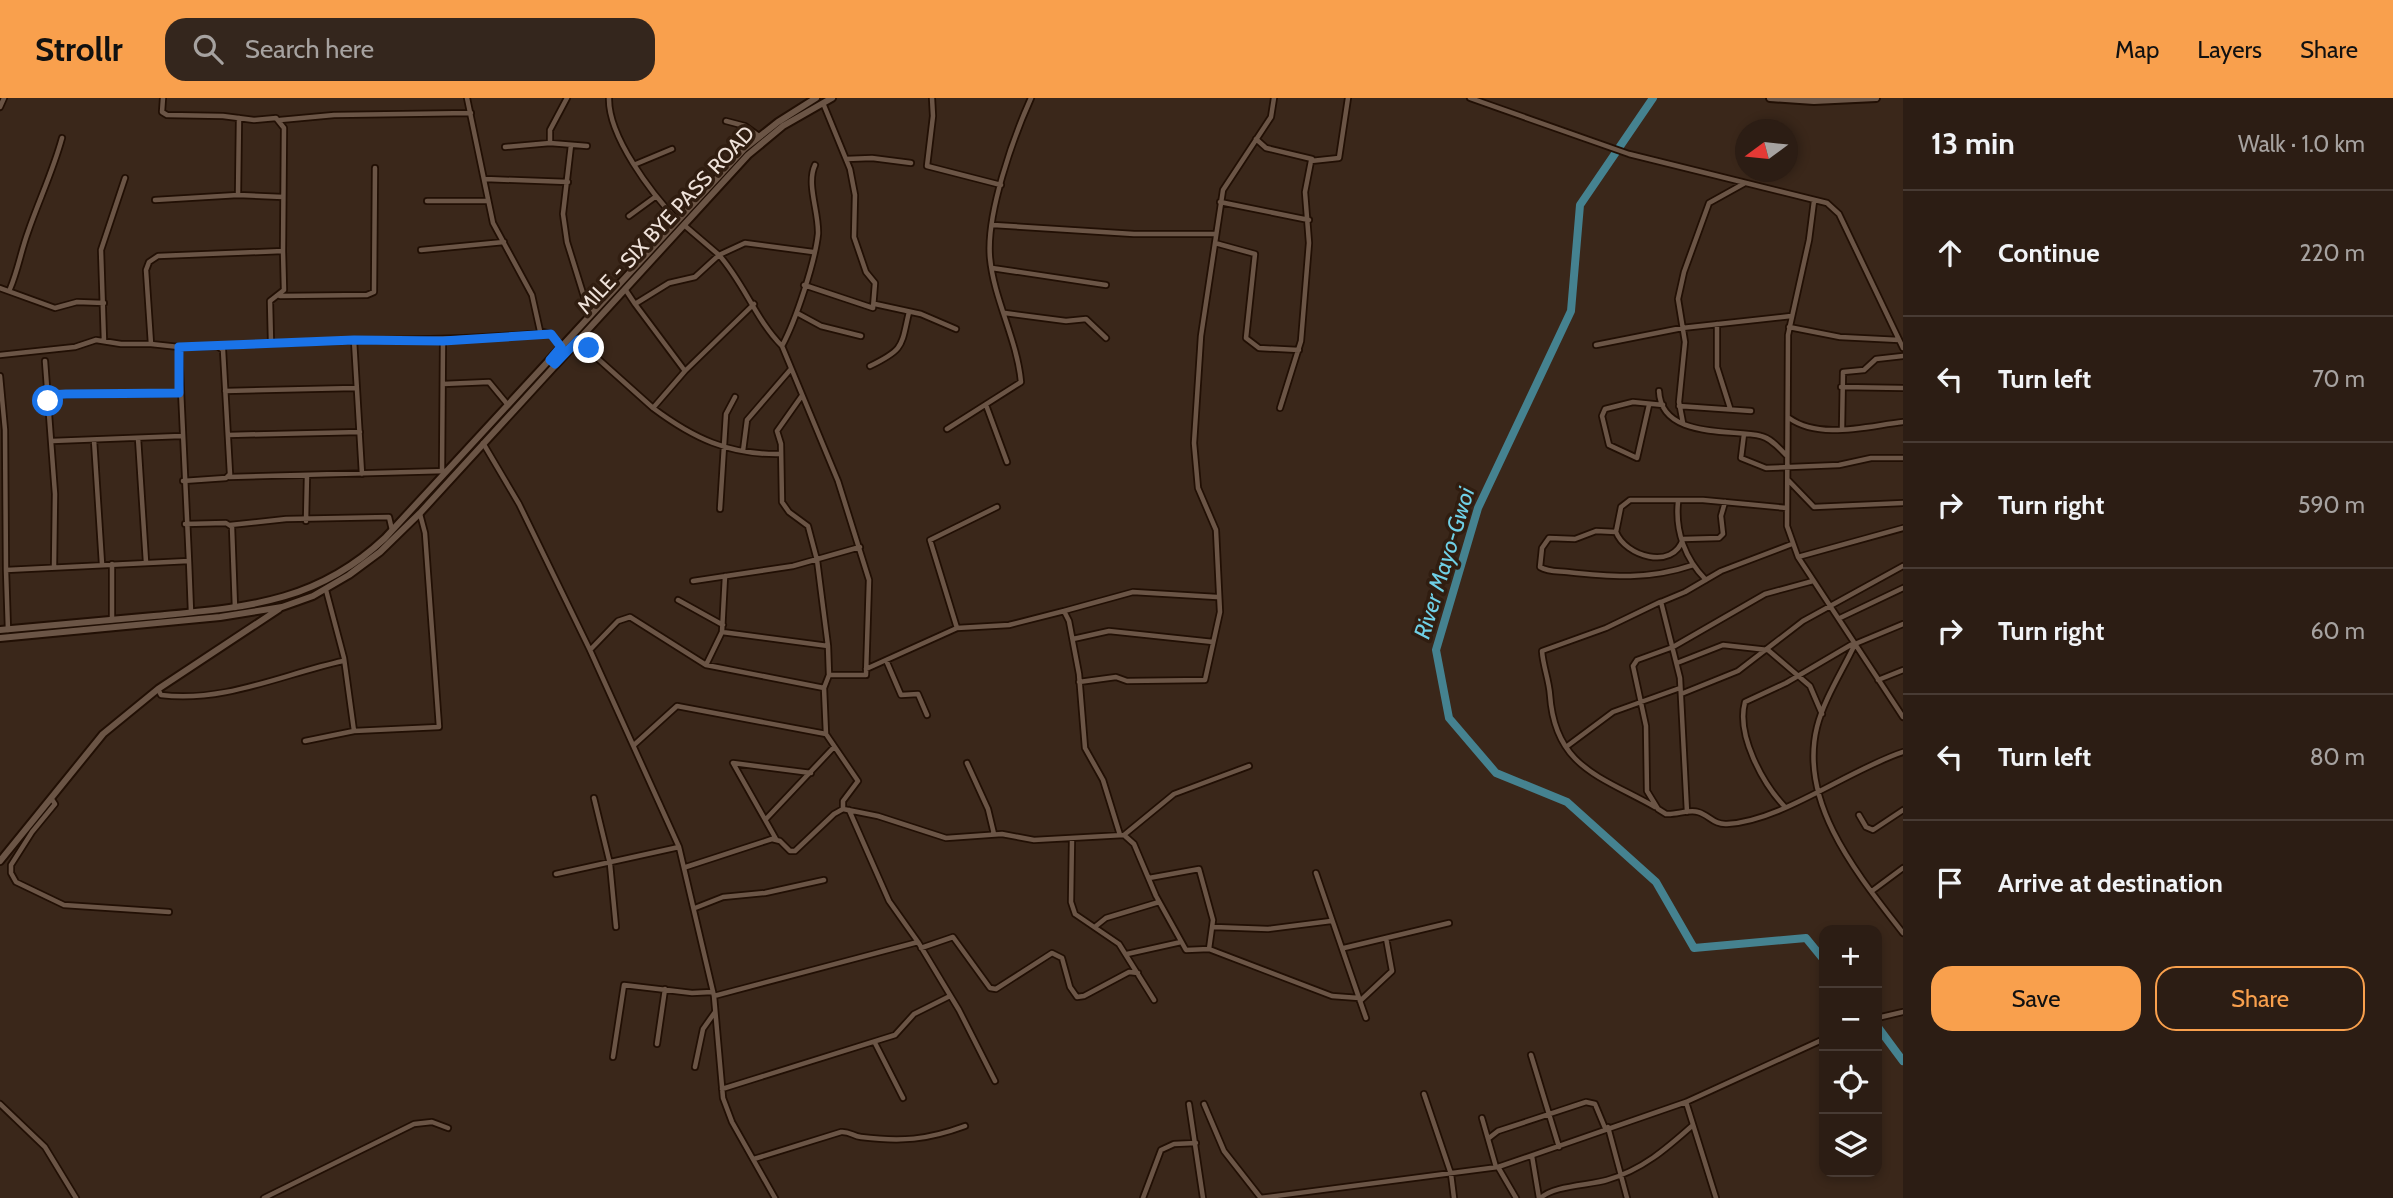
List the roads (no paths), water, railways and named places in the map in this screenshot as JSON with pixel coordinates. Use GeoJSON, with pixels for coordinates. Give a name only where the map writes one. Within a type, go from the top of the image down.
{"type":"FeatureCollection","features":[{"type":"Feature","properties":{"kind":"street"},"geometry":{"type":"LineString","coordinates":[[0,107],[4,98]]}},
{"type":"Feature","properties":{"kind":"street"},"geometry":{"type":"LineString","coordinates":[[163,98],[162,112],[167,116],[280,120],[334,115],[471,113]]}},
{"type":"Feature","properties":{"kind":"street"},"geometry":{"type":"LineString","coordinates":[[467,98],[493,223],[532,295],[542,333]]}},
{"type":"Feature","properties":{"kind":"street"},"geometry":{"type":"LineString","coordinates":[[550,143],[550,131],[567,98]]}},
{"type":"Feature","properties":{"kind":"street"},"geometry":{"type":"LineString","coordinates":[[609,98],[610,119],[656,197],[681,223],[719,255],[754,304],[770,334],[782,346],[829,458],[860,547],[870,587],[866,675],[829,675]]}},
{"type":"Feature","properties":{"kind":"street","name":"MILE - SIX BYE PASS ROAD"},"geometry":{"type":"LineString","coordinates":[[0,638],[220,617],[282,607],[326,590],[374,557],[420,513],[552,362],[578,340],[681,223],[760,145],[820,100],[832,98]]}},
{"type":"Feature","properties":{"kind":"street"},"geometry":{"type":"LineString","coordinates":[[932,98],[933,116],[927,166],[1001,185]]}},
{"type":"Feature","properties":{"kind":"street"},"geometry":{"type":"LineString","coordinates":[[947,429],[1021,382],[1019,363],[990,255],[1001,185],[1012,145],[1031,98]]}},
{"type":"Feature","properties":{"kind":"street"},"geometry":{"type":"LineString","coordinates":[[1079,682],[1116,677],[1127,681],[1205,680],[1220,612],[1217,597],[1216,530],[1198,488],[1194,443],[1200,336],[1223,190],[1271,117],[1274,98]]}},
{"type":"Feature","properties":{"kind":"street"},"geometry":{"type":"LineString","coordinates":[[1256,138],[1266,148],[1313,159],[1339,158],[1348,98]]}},
{"type":"Feature","properties":{"kind":"street"},"geometry":{"type":"LineString","coordinates":[[1470,98],[1629,154],[1827,203],[1839,214],[1903,348]]}},
{"type":"Feature","properties":{"kind":"street"},"geometry":{"type":"LineString","coordinates":[[1770,98],[1814,101],[1876,98]]}},
{"type":"Feature","properties":{"kind":"street"},"geometry":{"type":"LineString","coordinates":[[0,861],[103,734],[158,689],[300,593],[361,559],[552,362],[561,347],[681,223],[759,136],[804,102],[820,100],[846,159],[855,195],[854,237],[866,272],[875,283],[875,304],[873,308],[839,299],[804,285]]}},
{"type":"Feature","properties":{"kind":"street"},"geometry":{"type":"LineString","coordinates":[[238,195],[239,118]]}},
{"type":"Feature","properties":{"kind":"street"},"geometry":{"type":"LineString","coordinates":[[280,120],[284,128],[284,290],[280,296]]}},
{"type":"Feature","properties":{"kind":"street"},"geometry":{"type":"LineString","coordinates":[[726,121],[751,128],[759,136]]}},
{"type":"Feature","properties":{"kind":"street"},"geometry":{"type":"LineString","coordinates":[[10,289],[21,262],[27,234],[52,174],[62,138]]}},
{"type":"Feature","properties":{"kind":"street"},"geometry":{"type":"LineString","coordinates":[[505,147],[550,143],[587,146]]}},
{"type":"Feature","properties":{"kind":"street"},"geometry":{"type":"LineString","coordinates":[[571,145],[563,214],[567,242],[586,303],[595,310]]}},
{"type":"Feature","properties":{"kind":"street"},"geometry":{"type":"LineString","coordinates":[[636,164],[672,149]]}},
{"type":"Feature","properties":{"kind":"street"},"geometry":{"type":"LineString","coordinates":[[846,159],[872,158],[911,163]]}},
{"type":"Feature","properties":{"kind":"street"},"geometry":{"type":"LineString","coordinates":[[1280,408],[1299,350],[1309,220],[1305,192],[1313,159]]}},
{"type":"Feature","properties":{"kind":"street"},"geometry":{"type":"LineString","coordinates":[[782,346],[796,313],[818,233],[812,177],[815,164]]}},
{"type":"Feature","properties":{"kind":"street"},"geometry":{"type":"LineString","coordinates":[[271,342],[270,301],[280,296],[367,295],[374,292],[376,168]]}},
{"type":"Feature","properties":{"kind":"street"},"geometry":{"type":"LineString","coordinates":[[104,341],[101,250],[125,178]]}},
{"type":"Feature","properties":{"kind":"street"},"geometry":{"type":"LineString","coordinates":[[484,179],[568,182]]}},
{"type":"Feature","properties":{"kind":"street"},"geometry":{"type":"LineString","coordinates":[[1683,423],[1679,406],[1685,348],[1678,299],[1702,217],[1709,203],[1747,183]]}},
{"type":"Feature","properties":{"kind":"street"},"geometry":{"type":"LineString","coordinates":[[155,200],[238,195],[283,197]]}},
{"type":"Feature","properties":{"kind":"street"},"geometry":{"type":"LineString","coordinates":[[629,216],[656,197]]}},
{"type":"Feature","properties":{"kind":"street"},"geometry":{"type":"LineString","coordinates":[[427,201],[487,201]]}},
{"type":"Feature","properties":{"kind":"street"},"geometry":{"type":"LineString","coordinates":[[1814,201],[1809,240],[1789,327],[1787,526],[1798,557],[1903,717]]}},
{"type":"Feature","properties":{"kind":"street"},"geometry":{"type":"LineString","coordinates":[[1220,202],[1309,220]]}},
{"type":"Feature","properties":{"kind":"street"},"geometry":{"type":"LineString","coordinates":[[993,225],[1134,234],[1216,234]]}},
{"type":"Feature","properties":{"kind":"street"},"geometry":{"type":"LineString","coordinates":[[421,250],[504,242]]}},
{"type":"Feature","properties":{"kind":"street"},"geometry":{"type":"LineString","coordinates":[[635,304],[668,283],[695,277],[719,255],[746,243],[813,252]]}},
{"type":"Feature","properties":{"kind":"street"},"geometry":{"type":"LineString","coordinates":[[1214,243],[1255,254],[1246,338],[1259,348],[1299,350]]}},
{"type":"Feature","properties":{"kind":"street"},"geometry":{"type":"LineString","coordinates":[[151,344],[146,277],[152,259],[170,255],[283,251]]}},
{"type":"Feature","properties":{"kind":"street"},"geometry":{"type":"LineString","coordinates":[[992,268],[1024,270],[1106,285]]}},
{"type":"Feature","properties":{"kind":"street"},"geometry":{"type":"LineString","coordinates":[[0,288],[10,289],[55,308],[76,302],[104,303]]}},
{"type":"Feature","properties":{"kind":"street"},"geometry":{"type":"LineString","coordinates":[[625,289],[685,371]]}},
{"type":"Feature","properties":{"kind":"street"},"geometry":{"type":"LineString","coordinates":[[653,408],[685,371],[754,304]]}},
{"type":"Feature","properties":{"kind":"street"},"geometry":{"type":"LineString","coordinates":[[875,304],[909,312],[956,329]]}},
{"type":"Feature","properties":{"kind":"street"},"geometry":{"type":"LineString","coordinates":[[870,366],[891,355],[904,342],[909,312]]}},
{"type":"Feature","properties":{"kind":"street"},"geometry":{"type":"LineString","coordinates":[[796,313],[821,326],[861,336]]}},
{"type":"Feature","properties":{"kind":"street"},"geometry":{"type":"LineString","coordinates":[[1005,313],[1066,321],[1086,319],[1106,338]]}},
{"type":"Feature","properties":{"kind":"street"},"geometry":{"type":"LineString","coordinates":[[1596,345],[1682,328],[1791,316]]}},
{"type":"Feature","properties":{"kind":"street"},"geometry":{"type":"LineString","coordinates":[[1717,324],[1717,367],[1730,408]]}},
{"type":"Feature","properties":{"kind":"street"},"geometry":{"type":"LineString","coordinates":[[1789,327],[1840,337],[1899,340]]}},
{"type":"Feature","properties":{"kind":"street"},"geometry":{"type":"LineString","coordinates":[[0,355],[104,341],[179,347],[354,340],[443,341],[542,333],[551,334],[561,347]]}},
{"type":"Feature","properties":{"kind":"street"},"geometry":{"type":"LineString","coordinates":[[354,340],[362,474]]}},
{"type":"Feature","properties":{"kind":"street"},"geometry":{"type":"LineString","coordinates":[[578,340],[653,408],[687,433],[721,447],[754,454],[780,453]]}},
{"type":"Feature","properties":{"kind":"street"},"geometry":{"type":"LineString","coordinates":[[443,341],[444,471]]}},
{"type":"Feature","properties":{"kind":"street"},"geometry":{"type":"LineString","coordinates":[[221,346],[229,477]]}},
{"type":"Feature","properties":{"kind":"street"},"geometry":{"type":"LineString","coordinates":[[179,347],[191,612]]}},
{"type":"Feature","properties":{"kind":"street"},"geometry":{"type":"LineString","coordinates":[[1842,429],[1843,372],[1864,370],[1876,359],[1903,356]]}},
{"type":"Feature","properties":{"kind":"street"},"geometry":{"type":"LineString","coordinates":[[45,361],[55,494],[54,567]]}},
{"type":"Feature","properties":{"kind":"street"},"geometry":{"type":"LineString","coordinates":[[743,451],[747,420],[791,369]]}},
{"type":"Feature","properties":{"kind":"street"},"geometry":{"type":"LineString","coordinates":[[0,376],[6,570],[4,630],[235,609],[300,593]]}},
{"type":"Feature","properties":{"kind":"street"},"geometry":{"type":"LineString","coordinates":[[443,384],[489,382],[508,405]]}},
{"type":"Feature","properties":{"kind":"street"},"geometry":{"type":"LineString","coordinates":[[1841,387],[1903,388]]}},
{"type":"Feature","properties":{"kind":"street"},"geometry":{"type":"LineString","coordinates":[[225,391],[355,388]]}},
{"type":"Feature","properties":{"kind":"street"},"geometry":{"type":"LineString","coordinates":[[1659,391],[1662,405],[1683,423],[1700,430],[1766,437],[1788,456]]}},
{"type":"Feature","properties":{"kind":"street"},"geometry":{"type":"LineString","coordinates":[[49,395],[179,393]]}},
{"type":"Feature","properties":{"kind":"street"},"geometry":{"type":"LineString","coordinates":[[801,396],[777,431],[782,502],[789,512],[808,526],[817,559],[828,646],[829,675],[824,688],[826,734],[858,781],[843,801],[889,901],[920,945],[995,1081]]}},
{"type":"Feature","properties":{"kind":"street"},"geometry":{"type":"LineString","coordinates":[[720,509],[721,447],[726,414],[735,397]]}},
{"type":"Feature","properties":{"kind":"street"},"geometry":{"type":"LineString","coordinates":[[1648,405],[1638,457],[1609,445],[1602,416],[1605,409],[1633,402],[1662,405]]}},
{"type":"Feature","properties":{"kind":"street"},"geometry":{"type":"LineString","coordinates":[[986,405],[1007,462]]}},
{"type":"Feature","properties":{"kind":"street"},"geometry":{"type":"LineString","coordinates":[[1679,406],[1751,411]]}},
{"type":"Feature","properties":{"kind":"street"},"geometry":{"type":"LineString","coordinates":[[1789,418],[1801,426],[1813,429],[1842,429],[1903,422]]}},
{"type":"Feature","properties":{"kind":"street"},"geometry":{"type":"LineString","coordinates":[[227,435],[360,432]]}},
{"type":"Feature","properties":{"kind":"street"},"geometry":{"type":"LineString","coordinates":[[1744,434],[1741,458],[1759,467],[1805,467],[1871,458],[1903,458]]}},
{"type":"Feature","properties":{"kind":"street"},"geometry":{"type":"LineString","coordinates":[[52,441],[181,436]]}},
{"type":"Feature","properties":{"kind":"street"},"geometry":{"type":"LineString","coordinates":[[138,438],[146,562]]}},
{"type":"Feature","properties":{"kind":"street"},"geometry":{"type":"LineString","coordinates":[[94,440],[102,564]]}},
{"type":"Feature","properties":{"kind":"street"},"geometry":{"type":"LineString","coordinates":[[482,442],[519,504],[590,650],[679,847],[713,994],[722,1089],[732,1122],[775,1198]]}},
{"type":"Feature","properties":{"kind":"street"},"geometry":{"type":"LineString","coordinates":[[183,481],[229,477],[444,471]]}},
{"type":"Feature","properties":{"kind":"street"},"geometry":{"type":"LineString","coordinates":[[306,521],[307,475]]}},
{"type":"Feature","properties":{"kind":"street"},"geometry":{"type":"LineString","coordinates":[[1788,480],[1814,507],[1903,503]]}},
{"type":"Feature","properties":{"kind":"street"},"geometry":{"type":"LineString","coordinates":[[1683,540],[1675,552],[1652,557],[1624,547],[1616,532],[1625,502],[1725,502],[1787,508]]}},
{"type":"Feature","properties":{"kind":"street"},"geometry":{"type":"LineString","coordinates":[[1678,502],[1676,521],[1693,565],[1706,580]]}},
{"type":"Feature","properties":{"kind":"street"},"geometry":{"type":"LineString","coordinates":[[1683,540],[1719,537],[1723,534],[1721,516],[1725,502]]}},
{"type":"Feature","properties":{"kind":"street"},"geometry":{"type":"LineString","coordinates":[[957,628],[930,540],[997,507]]}},
{"type":"Feature","properties":{"kind":"street"},"geometry":{"type":"LineString","coordinates":[[305,741],[354,731],[436,729],[440,724],[426,576],[425,533],[420,513]]}},
{"type":"Feature","properties":{"kind":"street"},"geometry":{"type":"LineString","coordinates":[[185,524],[230,525],[286,519],[306,521],[389,517],[392,530]]}},
{"type":"Feature","properties":{"kind":"street"},"geometry":{"type":"LineString","coordinates":[[230,525],[235,609]]}},
{"type":"Feature","properties":{"kind":"street"},"geometry":{"type":"LineString","coordinates":[[1798,557],[1903,528]]}},
{"type":"Feature","properties":{"kind":"street"},"geometry":{"type":"LineString","coordinates":[[1616,532],[1596,531],[1575,539],[1549,537],[1542,548],[1540,567],[1621,579],[1642,574],[1666,574],[1693,565]]}},
{"type":"Feature","properties":{"kind":"street"},"geometry":{"type":"LineString","coordinates":[[1792,544],[1706,580],[1606,628],[1544,649],[1552,723],[1578,763],[1596,776],[1658,810],[1673,815],[1700,812],[1717,823],[1726,824],[1785,807],[1843,776],[1903,752]]}},
{"type":"Feature","properties":{"kind":"street"},"geometry":{"type":"LineString","coordinates":[[693,581],[817,559],[860,547]]}},
{"type":"Feature","properties":{"kind":"street"},"geometry":{"type":"LineString","coordinates":[[6,570],[189,561]]}},
{"type":"Feature","properties":{"kind":"street"},"geometry":{"type":"LineString","coordinates":[[112,564],[112,620]]}},
{"type":"Feature","properties":{"kind":"street"},"geometry":{"type":"LineString","coordinates":[[1566,747],[1613,712],[1641,699],[1681,691],[1738,671],[1803,621],[1903,566]]}},
{"type":"Feature","properties":{"kind":"street"},"geometry":{"type":"LineString","coordinates":[[706,665],[722,632],[725,576]]}},
{"type":"Feature","properties":{"kind":"street"},"geometry":{"type":"LineString","coordinates":[[1658,810],[1647,791],[1646,726],[1634,663],[1673,647],[1745,603],[1765,594],[1813,581]]}},
{"type":"Feature","properties":{"kind":"street"},"geometry":{"type":"LineString","coordinates":[[1840,618],[1903,588]]}},
{"type":"Feature","properties":{"kind":"street"},"geometry":{"type":"LineString","coordinates":[[326,590],[343,661],[354,731]]}},
{"type":"Feature","properties":{"kind":"street"},"geometry":{"type":"LineString","coordinates":[[866,668],[957,628],[1009,625],[1133,592],[1217,597]]}},
{"type":"Feature","properties":{"kind":"street"},"geometry":{"type":"LineString","coordinates":[[678,600],[723,625]]}},
{"type":"Feature","properties":{"kind":"street"},"geometry":{"type":"LineString","coordinates":[[1661,602],[1677,663],[1681,691],[1687,812]]}},
{"type":"Feature","properties":{"kind":"street"},"geometry":{"type":"LineString","coordinates":[[1064,611],[1073,639],[1085,748],[1103,780],[1122,835],[1134,844],[1159,902],[1181,942],[1191,951],[1209,949],[1332,996],[1359,1000],[1392,971],[1386,938]]}},
{"type":"Feature","properties":{"kind":"street"},"geometry":{"type":"LineString","coordinates":[[590,650],[618,621],[630,617],[706,665],[824,688]]}},
{"type":"Feature","properties":{"kind":"street"},"geometry":{"type":"LineString","coordinates":[[1785,807],[1768,788],[1757,763],[1745,728],[1744,706],[1750,698],[1799,676],[1854,643],[1902,625]]}},
{"type":"Feature","properties":{"kind":"street"},"geometry":{"type":"LineString","coordinates":[[1073,639],[1109,631],[1213,642]]}},
{"type":"Feature","properties":{"kind":"street"},"geometry":{"type":"LineString","coordinates":[[722,632],[828,646]]}},
{"type":"Feature","properties":{"kind":"street"},"geometry":{"type":"LineString","coordinates":[[1854,643],[1822,715],[1814,741],[1818,791],[1830,826],[1903,933]]}},
{"type":"Feature","properties":{"kind":"street"},"geometry":{"type":"LineString","coordinates":[[1677,663],[1723,645],[1768,650],[1815,693],[1822,715]]}},
{"type":"Feature","properties":{"kind":"street"},"geometry":{"type":"LineString","coordinates":[[886,660],[901,695],[918,694],[927,715]]}},
{"type":"Feature","properties":{"kind":"street"},"geometry":{"type":"LineString","coordinates":[[158,689],[161,695],[178,697],[215,695],[343,661]]}},
{"type":"Feature","properties":{"kind":"street"},"geometry":{"type":"LineString","coordinates":[[1878,680],[1903,670]]}},
{"type":"Feature","properties":{"kind":"street"},"geometry":{"type":"LineString","coordinates":[[634,746],[677,706],[826,734]]}},
{"type":"Feature","properties":{"kind":"street"},"geometry":{"type":"LineString","coordinates":[[766,819],[834,747]]}},
{"type":"Feature","properties":{"kind":"street"},"geometry":{"type":"LineString","coordinates":[[811,773],[734,762],[735,771],[776,839],[790,851],[795,851],[834,814],[846,810],[946,838],[994,834],[1034,840],[1122,835],[1174,794],[1249,766]]}},
{"type":"Feature","properties":{"kind":"street"},"geometry":{"type":"LineString","coordinates":[[967,763],[988,809],[994,834]]}},
{"type":"Feature","properties":{"kind":"street"},"geometry":{"type":"LineString","coordinates":[[51,797],[55,804],[32,832],[11,865],[10,873],[16,882],[64,905],[169,912]]}},
{"type":"Feature","properties":{"kind":"street"},"geometry":{"type":"LineString","coordinates":[[594,798],[610,864],[616,927]]}},
{"type":"Feature","properties":{"kind":"street"},"geometry":{"type":"LineString","coordinates":[[1859,815],[1866,827],[1873,830],[1903,810]]}},
{"type":"Feature","properties":{"kind":"street"},"geometry":{"type":"LineString","coordinates":[[685,867],[776,839]]}},
{"type":"Feature","properties":{"kind":"street"},"geometry":{"type":"LineString","coordinates":[[1072,839],[1071,902],[1079,919],[1096,926],[1126,954],[1154,1000]]}},
{"type":"Feature","properties":{"kind":"street"},"geometry":{"type":"LineString","coordinates":[[556,874],[679,847]]}},
{"type":"Feature","properties":{"kind":"street"},"geometry":{"type":"LineString","coordinates":[[1149,878],[1197,867],[1214,927],[1209,949]]}},
{"type":"Feature","properties":{"kind":"street"},"geometry":{"type":"LineString","coordinates":[[1872,891],[1903,869]]}},
{"type":"Feature","properties":{"kind":"street"},"geometry":{"type":"LineString","coordinates":[[1316,873],[1366,1018]]}},
{"type":"Feature","properties":{"kind":"street"},"geometry":{"type":"LineString","coordinates":[[695,908],[723,897],[765,893],[824,880]]}},
{"type":"Feature","properties":{"kind":"street"},"geometry":{"type":"LineString","coordinates":[[1096,926],[1106,918],[1159,902]]}},
{"type":"Feature","properties":{"kind":"street"},"geometry":{"type":"LineString","coordinates":[[1214,927],[1268,929],[1331,920]]}},
{"type":"Feature","properties":{"kind":"street"},"geometry":{"type":"LineString","coordinates":[[1344,948],[1450,923]]}},
{"type":"Feature","properties":{"kind":"street"},"geometry":{"type":"LineString","coordinates":[[612,1057],[625,985],[713,994],[953,937],[990,988],[996,989],[1052,953],[1062,958],[1070,987],[1077,997],[1084,996],[1129,972],[1138,973]]}},
{"type":"Feature","properties":{"kind":"street"},"geometry":{"type":"LineString","coordinates":[[1126,954],[1181,942]]}},
{"type":"Feature","properties":{"kind":"street"},"geometry":{"type":"LineString","coordinates":[[657,1044],[665,989]]}},
{"type":"Feature","properties":{"kind":"street"},"geometry":{"type":"LineString","coordinates":[[722,1089],[895,1035],[914,1014],[950,996]]}},
{"type":"Feature","properties":{"kind":"street"},"geometry":{"type":"LineString","coordinates":[[695,1067],[703,1029],[715,1012]]}},
{"type":"Feature","properties":{"kind":"street"},"geometry":{"type":"LineString","coordinates":[[1882,1017],[1903,1012]]}},
{"type":"Feature","properties":{"kind":"street"},"geometry":{"type":"LineString","coordinates":[[1205,1104],[1224,1151],[1260,1198],[1497,1167],[1686,1101],[1819,1041]]}},
{"type":"Feature","properties":{"kind":"street"},"geometry":{"type":"LineString","coordinates":[[875,1043],[903,1098]]}},
{"type":"Feature","properties":{"kind":"street"},"geometry":{"type":"LineString","coordinates":[[1531,1055],[1559,1147]]}},
{"type":"Feature","properties":{"kind":"street"},"geometry":{"type":"LineString","coordinates":[[1424,1094],[1451,1174],[1454,1198]]}},
{"type":"Feature","properties":{"kind":"street"},"geometry":{"type":"LineString","coordinates":[[1686,1101],[1716,1198]]}},
{"type":"Feature","properties":{"kind":"street"},"geometry":{"type":"LineString","coordinates":[[1489,1138],[1498,1131],[1592,1102],[1607,1128],[1627,1198]]}},
{"type":"Feature","properties":{"kind":"street"},"geometry":{"type":"LineString","coordinates":[[0,1104],[45,1147],[76,1198]]}},
{"type":"Feature","properties":{"kind":"street"},"geometry":{"type":"LineString","coordinates":[[1189,1104],[1203,1198]]}},
{"type":"Feature","properties":{"kind":"street"},"geometry":{"type":"LineString","coordinates":[[1482,1118],[1497,1167],[1516,1198]]}},
{"type":"Feature","properties":{"kind":"street"},"geometry":{"type":"LineString","coordinates":[[264,1198],[414,1124],[432,1122],[448,1128]]}},
{"type":"Feature","properties":{"kind":"street"},"geometry":{"type":"LineString","coordinates":[[1532,1156],[1540,1198],[1550,1191],[1622,1175],[1656,1157],[1693,1125]]}},
{"type":"Feature","properties":{"kind":"street"},"geometry":{"type":"LineString","coordinates":[[754,1159],[769,1152],[841,1132],[849,1131],[858,1137],[912,1140],[965,1126]]}},
{"type":"Feature","properties":{"kind":"street"},"geometry":{"type":"LineString","coordinates":[[1143,1198],[1161,1150],[1174,1144],[1196,1143]]}},
{"type":"Feature","properties":{"kind":"waterway","name":"River Mayo-Gwoi"},"geometry":{"type":"LineString","coordinates":[[1653,98],[1580,205],[1571,311],[1478,508],[1436,650],[1449,718],[1496,773],[1567,802],[1656,882],[1694,948],[1806,938],[1819,954]]}},
{"type":"Feature","properties":{"kind":"waterway","name":"River Mayo-Gwoi"},"geometry":{"type":"LineString","coordinates":[[1882,1033],[1903,1061]]}}]}
